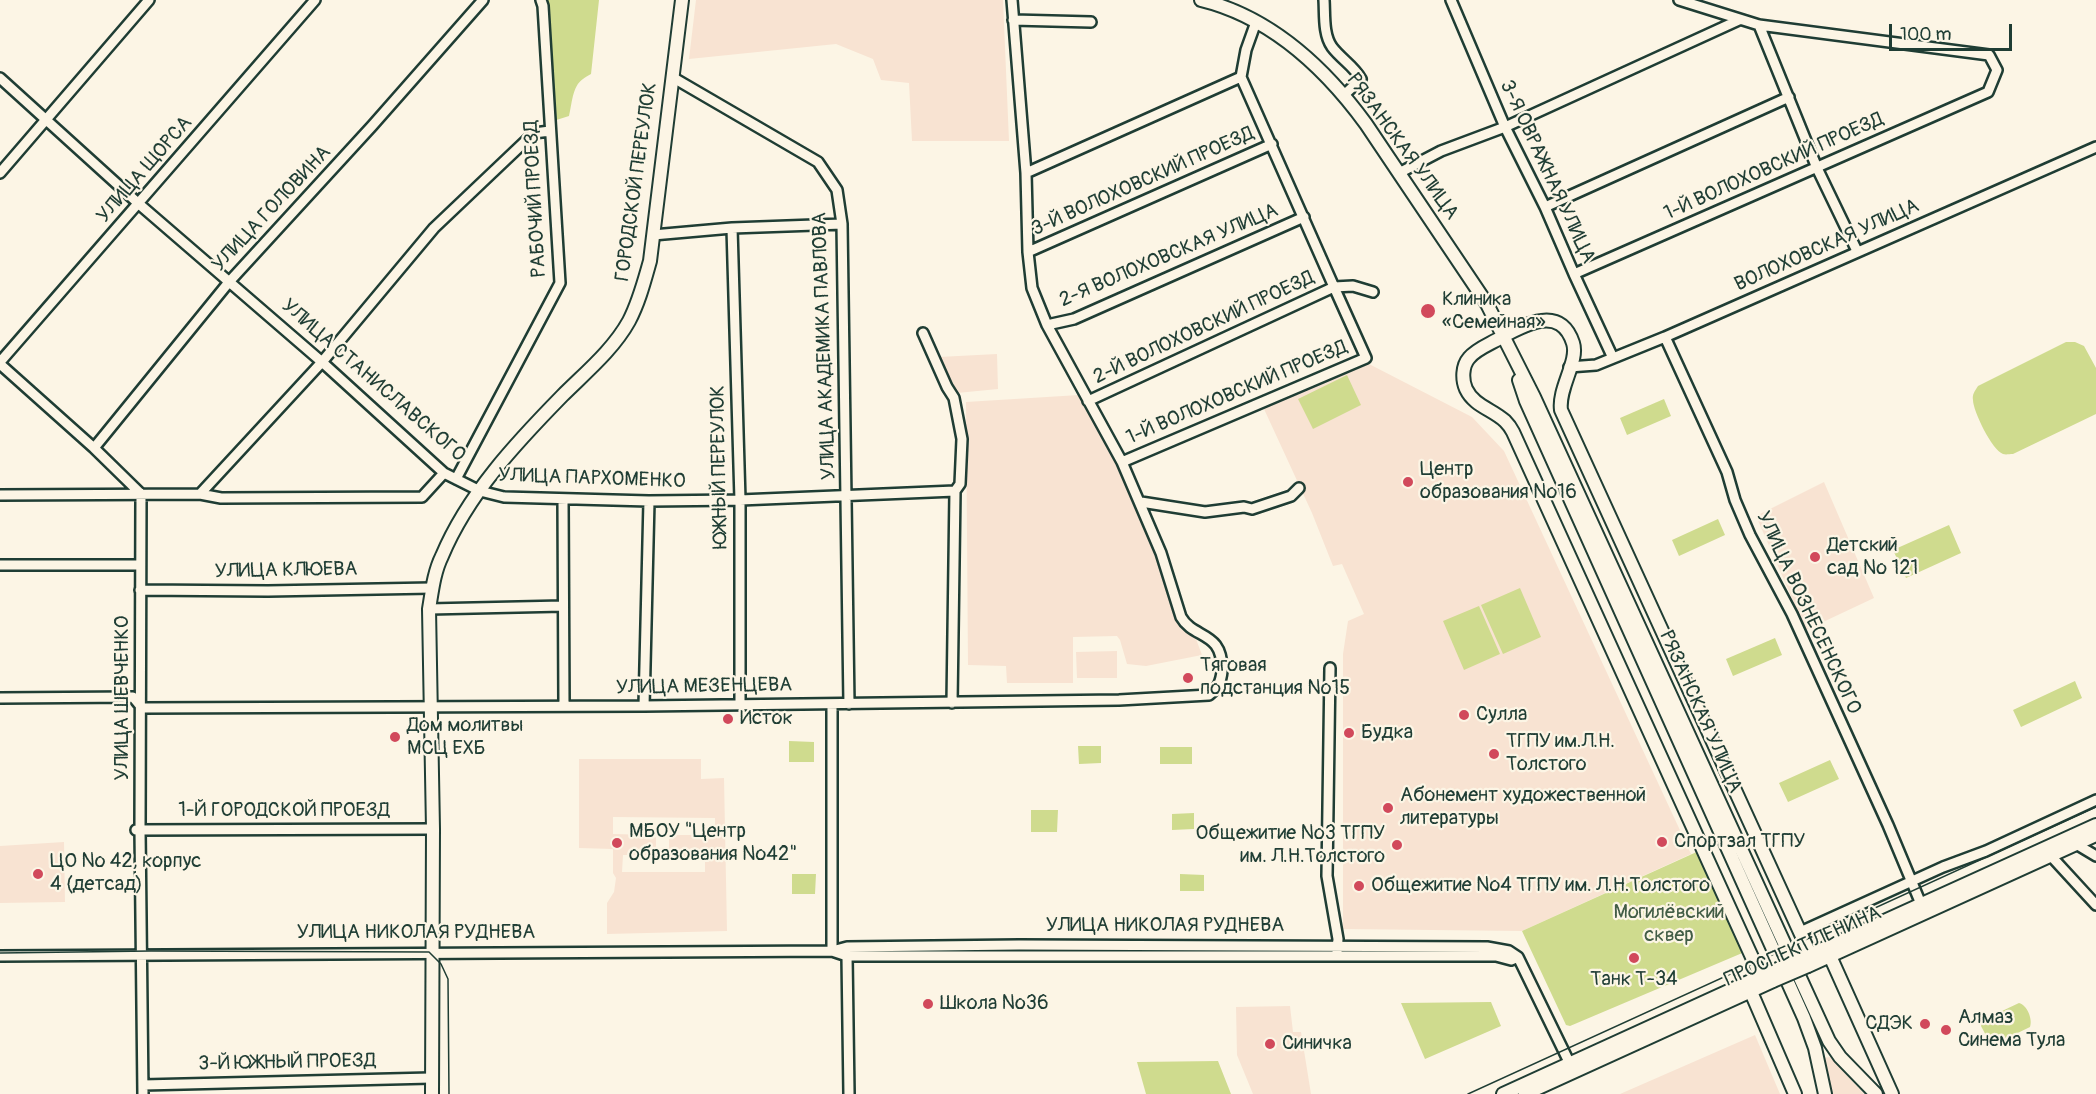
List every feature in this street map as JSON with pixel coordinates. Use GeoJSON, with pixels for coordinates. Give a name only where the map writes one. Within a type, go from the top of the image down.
{"type":"FeatureCollection","features":[{"type":"Feature","properties":{"kind":"main road","name":"ГОРОДСКОЙ ПЕРЕУЛОК"},"geometry":{"type":"LineString","coordinates":[[480,491],[531,427],[608,350],[624,328],[640,297],[650,261],[682,0]]}},
{"type":"Feature","properties":{"kind":"main road","name":"РЯЗАНСКАЯ УЛИЦА"},"geometry":{"type":"LineString","coordinates":[[1201,0],[1234,10],[1297,49],[1344,95],[1400,173],[1486,304],[1558,447],[1829,1041],[1840,1057],[1876,1094]]}},
{"type":"Feature","properties":{"kind":"main road"},"geometry":{"type":"LineString","coordinates":[[1768,977],[1513,432],[1504,420],[1479,405],[1465,387],[1464,368],[1469,358],[1529,323],[1551,320],[1568,334],[1574,345],[1574,357],[1559,400],[1561,410],[1800,932],[1807,959]]}},
{"type":"Feature","properties":{"kind":"main road","name":"РЯЗАНСКАЯ УЛИЦА"},"geometry":{"type":"LineString","coordinates":[[1503,337],[1526,400],[1799,1007],[1815,1048],[1825,1094]]}},
{"type":"Feature","properties":{"kind":"main road"},"geometry":{"type":"LineString","coordinates":[[1558,447],[1561,410]]}},
{"type":"Feature","properties":{"kind":"main road"},"geometry":{"type":"LineString","coordinates":[[432,1094],[433,829],[429,609],[441,556],[480,491]]}},
{"type":"Feature","properties":{"kind":"main road","name":"ПРОСПЕКТ ЛЕНИНА"},"geometry":{"type":"LineString","coordinates":[[1807,959],[1830,956],[2048,852],[2096,825]]}},
{"type":"Feature","properties":{"kind":"main road","name":"ПРОСПЕКТ ЛЕНИНА"},"geometry":{"type":"LineString","coordinates":[[1525,1094],[1572,1068],[1921,904],[2096,835]]}},
{"type":"Feature","properties":{"kind":"main road"},"geometry":{"type":"LineString","coordinates":[[1830,956],[1892,1094]]}},
{"type":"Feature","properties":{"kind":"main road","name":"ПРОСПЕКТ ЛЕНИНА"},"geometry":{"type":"LineString","coordinates":[[1503,1094],[1572,1068],[1751,992],[1768,977]]}},
{"type":"Feature","properties":{"kind":"main road"},"geometry":{"type":"LineString","coordinates":[[1751,992],[1795,1094]]}},
{"type":"Feature","properties":{"kind":"street"},"geometry":{"type":"LineString","coordinates":[[0,173],[149,0]]}},
{"type":"Feature","properties":{"kind":"street","name":"УЛИЦА ЩОРСА"},"geometry":{"type":"LineString","coordinates":[[0,363],[315,0]]}},
{"type":"Feature","properties":{"kind":"street","name":"УЛИЦА ГОЛОВИНА"},"geometry":{"type":"LineString","coordinates":[[94,448],[228,282],[372,126],[483,0]]}},
{"type":"Feature","properties":{"kind":"street","name":"РАБОЧИЙ ПРОЕЗД"},"geometry":{"type":"LineString","coordinates":[[456,479],[560,283],[541,0]]}},
{"type":"Feature","properties":{"kind":"street"},"geometry":{"type":"LineString","coordinates":[[1324,0],[1326,30],[1332,46],[1361,79],[1344,95]]}},
{"type":"Feature","properties":{"kind":"street","name":"3-Я ОВРАЖНАЯ УЛИЦА"},"geometry":{"type":"LineString","coordinates":[[1451,0],[1505,127],[1545,207],[1613,358]]}},
{"type":"Feature","properties":{"kind":"street"},"geometry":{"type":"LineString","coordinates":[[1678,0],[1759,25],[1817,168],[1857,251]]}},
{"type":"Feature","properties":{"kind":"street"},"geometry":{"type":"LineString","coordinates":[[1012,2],[1026,173],[1028,252],[1032,288],[1047,325],[1122,462],[1141,502],[1205,512],[1244,507],[1252,509],[1291,496],[1299,488]]}},
{"type":"Feature","properties":{"kind":"street"},"geometry":{"type":"LineString","coordinates":[[1013,20],[1091,22]]}},
{"type":"Feature","properties":{"kind":"street"},"geometry":{"type":"LineString","coordinates":[[1400,173],[1442,151],[1505,127],[1739,20]]}},
{"type":"Feature","properties":{"kind":"street"},"geometry":{"type":"LineString","coordinates":[[1256,22],[1246,50],[1241,76],[1334,287],[1353,286],[1373,292]]}},
{"type":"Feature","properties":{"kind":"street","name":"1-Й ВОЛОХОВСКИЙ ПРОЕЗД"},"geometry":{"type":"LineString","coordinates":[[1574,274],[1988,92],[1997,70],[1989,55],[1759,25]]}},
{"type":"Feature","properties":{"kind":"street"},"geometry":{"type":"LineString","coordinates":[[1026,173],[1241,76]]}},
{"type":"Feature","properties":{"kind":"street","name":"УЛИЦА СТАНИСЛАВСКОГО"},"geometry":{"type":"LineString","coordinates":[[0,78],[139,204],[444,472],[480,491]]}},
{"type":"Feature","properties":{"kind":"street","name":"УЛИЦА АКАДЕМИКА ПАВЛОВА"},"geometry":{"type":"LineString","coordinates":[[672,78],[818,162],[837,190],[842,224],[849,704]]}},
{"type":"Feature","properties":{"kind":"street"},"geometry":{"type":"LineString","coordinates":[[1545,207],[1789,97]]}},
{"type":"Feature","properties":{"kind":"street"},"geometry":{"type":"LineString","coordinates":[[200,494],[321,362],[435,228],[534,133],[550,131]]}},
{"type":"Feature","properties":{"kind":"street","name":"3-Й ВОЛОХОВСКИЙ ПРОЕЗД"},"geometry":{"type":"LineString","coordinates":[[1028,252],[1272,144]]}},
{"type":"Feature","properties":{"kind":"street","name":"ВОЛОХОВСКАЯ УЛИЦА"},"geometry":{"type":"LineString","coordinates":[[1569,367],[1596,365],[1665,337],[2096,147]]}},
{"type":"Feature","properties":{"kind":"street","name":"2-Я ВОЛОХОВСКАЯ УЛИЦА"},"geometry":{"type":"LineString","coordinates":[[1047,325],[1074,319],[1304,217]]}},
{"type":"Feature","properties":{"kind":"street"},"geometry":{"type":"LineString","coordinates":[[653,235],[732,228],[842,224]]}},
{"type":"Feature","properties":{"kind":"street","name":"ЮЖНЫЙ ПЕРЕУЛОК"},"geometry":{"type":"LineString","coordinates":[[732,228],[740,500],[740,705]]}},
{"type":"Feature","properties":{"kind":"street","name":"1-Й ВОЛОХОВСКИЙ ПРОЕЗД"},"geometry":{"type":"LineString","coordinates":[[1122,462],[1366,358],[1334,287]]}},
{"type":"Feature","properties":{"kind":"street","name":"2-Й ВОЛОХОВСКИЙ ПРОЕЗД"},"geometry":{"type":"LineString","coordinates":[[1088,401],[1334,287]]}},
{"type":"Feature","properties":{"kind":"street"},"geometry":{"type":"LineString","coordinates":[[923,333],[946,387],[954,398],[962,439],[960,484],[955,491],[952,703]]}},
{"type":"Feature","properties":{"kind":"street","name":"УЛИЦА ВОЗНЕСЕНСКОГО"},"geometry":{"type":"LineString","coordinates":[[1665,337],[1726,472],[1750,535],[1792,614],[1889,827],[1921,904]]}},
{"type":"Feature","properties":{"kind":"street"},"geometry":{"type":"LineString","coordinates":[[0,363],[141,494]]}},
{"type":"Feature","properties":{"kind":"street"},"geometry":{"type":"LineString","coordinates":[[0,495],[200,494],[221,498],[422,497],[444,472]]}},
{"type":"Feature","properties":{"kind":"street","name":"УЛИЦА ПАРХОМЕНКО"},"geometry":{"type":"LineString","coordinates":[[480,491],[504,496],[649,501],[740,500],[955,491]]}},
{"type":"Feature","properties":{"kind":"street","name":"УЛИЦА ШЕВЧЕНКО"},"geometry":{"type":"LineString","coordinates":[[141,494],[141,708],[138,830],[143,1089]]}},
{"type":"Feature","properties":{"kind":"street"},"geometry":{"type":"LineString","coordinates":[[563,499],[564,706]]}},
{"type":"Feature","properties":{"kind":"street"},"geometry":{"type":"LineString","coordinates":[[644,706],[649,501]]}},
{"type":"Feature","properties":{"kind":"street","name":"УЛИЦА МЕЗЕНЦЕВА"},"geometry":{"type":"LineString","coordinates":[[141,708],[952,703],[1119,700],[1209,695],[1217,688],[1221,679],[1222,661],[1215,644],[1204,634],[1185,624],[1181,617],[1161,553],[1141,502]]}},
{"type":"Feature","properties":{"kind":"street"},"geometry":{"type":"LineString","coordinates":[[0,565],[140,565]]}},
{"type":"Feature","properties":{"kind":"street","name":"УЛИЦА КЛЮЕВА"},"geometry":{"type":"LineString","coordinates":[[140,590],[268,591],[432,588]]}},
{"type":"Feature","properties":{"kind":"street"},"geometry":{"type":"LineString","coordinates":[[429,609],[563,606]]}},
{"type":"Feature","properties":{"kind":"street"},"geometry":{"type":"LineString","coordinates":[[1330,668],[1327,876],[1337,951]]}},
{"type":"Feature","properties":{"kind":"street"},"geometry":{"type":"LineString","coordinates":[[0,698],[133,697],[141,708]]}},
{"type":"Feature","properties":{"kind":"street"},"geometry":{"type":"LineString","coordinates":[[832,704],[832,951]]}},
{"type":"Feature","properties":{"kind":"street"},"geometry":{"type":"LineString","coordinates":[[1800,932],[2096,800]]}},
{"type":"Feature","properties":{"kind":"street","name":"1-Й ГОРОДСКОЙ ПРОЕЗД"},"geometry":{"type":"LineString","coordinates":[[138,830],[433,829]]}},
{"type":"Feature","properties":{"kind":"street"},"geometry":{"type":"LineString","coordinates":[[2076,844],[2096,856]]}},
{"type":"Feature","properties":{"kind":"street"},"geometry":{"type":"LineString","coordinates":[[2048,852],[2096,905]]}},
{"type":"Feature","properties":{"kind":"street","name":"УЛИЦА НИКОЛАЯ РУДНЕВА"},"geometry":{"type":"LineString","coordinates":[[0,956],[141,953],[432,954],[832,951],[847,947],[969,946],[1337,951]]}},
{"type":"Feature","properties":{"kind":"street","name":"УЛИЦА НИКОЛАЯ РУДНЕВА"},"geometry":{"type":"LineString","coordinates":[[832,951],[847,956],[1337,951],[1487,947],[1496,952],[1509,951],[1518,957],[1572,1068]]}},
{"type":"Feature","properties":{"kind":"street"},"geometry":{"type":"LineString","coordinates":[[847,956],[849,1094]]}},
{"type":"Feature","properties":{"kind":"street","name":"3-Й ЮЖНЫЙ ПРОЕЗД"},"geometry":{"type":"LineString","coordinates":[[143,1089],[432,1078]]}},
{"type":"Feature","properties":{"kind":"shaded area"},"geometry":{"type":"Polygon","coordinates":[[[696,0],[1003,0],[1009,141],[912,141],[909,83],[881,80],[873,59],[836,44],[689,59],[696,0]]]}},
{"type":"Feature","properties":{"kind":"shaded area"},"geometry":{"type":"Polygon","coordinates":[[[997,354],[998,389],[957,393],[951,387],[939,357],[997,354]]]}},
{"type":"Feature","properties":{"kind":"shaded area","name":"ТГПУ им.Л.Н. Толстого"},"geometry":{"type":"Polygon","coordinates":[[[1369,364],[1472,417],[1504,451],[1691,854],[1522,931],[1343,929],[1343,654],[1348,621],[1364,614],[1342,564],[1333,566],[1312,513],[1264,409],[1369,364]]]}},
{"type":"Feature","properties":{"kind":"shaded area"},"geometry":{"type":"Polygon","coordinates":[[[1079,395],[1164,553],[1202,655],[1146,666],[1127,664],[1117,636],[1073,637],[1073,683],[1007,683],[1006,666],[968,665],[966,402],[1079,395]]]}},
{"type":"Feature","properties":{"kind":"shaded area","name":"Детский сад № 121"},"geometry":{"type":"Polygon","coordinates":[[[1824,482],[1874,598],[1806,630],[1756,516],[1824,482]]]}},
{"type":"Feature","properties":{"kind":"shaded area"},"geometry":{"type":"Polygon","coordinates":[[[1117,651],[1117,678],[1077,678],[1076,652],[1117,651]]]}},
{"type":"Feature","properties":{"kind":"shaded area","name":"МБОУ \"Центр образования №42\""},"geometry":{"type":"Polygon","coordinates":[[[579,759],[701,759],[701,779],[724,778],[727,931],[607,934],[607,903],[614,892],[616,878],[613,873],[613,849],[579,848],[579,759]],[[613,817],[613,834],[654,835],[656,838],[656,855],[623,855],[622,872],[705,872],[705,856],[669,856],[669,838],[672,838],[672,835],[715,835],[715,818],[613,817]]]}},
{"type":"Feature","properties":{"kind":"shaded area"},"geometry":{"type":"Polygon","coordinates":[[[64,842],[65,902],[0,903],[0,846],[64,842]]]}},
{"type":"Feature","properties":{"kind":"shaded area","name":"Синичка"},"geometry":{"type":"Polygon","coordinates":[[[1290,1006],[1293,1032],[1301,1032],[1311,1094],[1253,1094],[1237,1055],[1236,1007],[1290,1006]]]}},
{"type":"Feature","properties":{"kind":"shaded area"},"geometry":{"type":"Polygon","coordinates":[[[1755,1035],[1780,1094],[1620,1094],[1755,1035]]]}},
{"type":"Feature","properties":{"kind":"shaded area"},"geometry":{"type":"Polygon","coordinates":[[[1830,1057],[1864,1094],[1831,1094],[1823,1058],[1830,1057]]]}},
{"type":"Feature","properties":{"kind":"green space"},"geometry":{"type":"Polygon","coordinates":[[[539,0],[599,0],[591,74],[579,82],[573,96],[569,116],[550,122],[539,0]]]}},
{"type":"Feature","properties":{"kind":"green space"},"geometry":{"type":"Polygon","coordinates":[[[2066,342],[2075,342],[2084,346],[2096,368],[2096,414],[2013,454],[2003,454],[1989,438],[1980,421],[1973,394],[1978,386],[2066,342]]]}},
{"type":"Feature","properties":{"kind":"green space"},"geometry":{"type":"Polygon","coordinates":[[[1347,375],[1361,405],[1313,429],[1298,399],[1347,375]]]}},
{"type":"Feature","properties":{"kind":"green space"},"geometry":{"type":"Polygon","coordinates":[[[1664,399],[1671,416],[1627,435],[1620,418],[1664,399]]]}},
{"type":"Feature","properties":{"kind":"green space"},"geometry":{"type":"Polygon","coordinates":[[[1718,519],[1725,535],[1679,556],[1672,540],[1718,519]]]}},
{"type":"Feature","properties":{"kind":"green space"},"geometry":{"type":"Polygon","coordinates":[[[1949,525],[1961,553],[1906,578],[1893,550],[1949,525]]]}},
{"type":"Feature","properties":{"kind":"green space"},"geometry":{"type":"Polygon","coordinates":[[[1520,588],[1541,637],[1503,654],[1481,605],[1520,588]]]}},
{"type":"Feature","properties":{"kind":"green space"},"geometry":{"type":"Polygon","coordinates":[[[1479,606],[1500,654],[1464,670],[1443,621],[1479,606]]]}},
{"type":"Feature","properties":{"kind":"green space"},"geometry":{"type":"Polygon","coordinates":[[[1775,638],[1782,655],[1733,676],[1726,659],[1775,638]]]}},
{"type":"Feature","properties":{"kind":"green space"},"geometry":{"type":"Polygon","coordinates":[[[2075,681],[2082,698],[2021,727],[2013,710],[2075,681]]]}},
{"type":"Feature","properties":{"kind":"green space"},"geometry":{"type":"Polygon","coordinates":[[[789,741],[814,742],[814,762],[789,762],[789,741]]]}},
{"type":"Feature","properties":{"kind":"green space"},"geometry":{"type":"Polygon","coordinates":[[[1078,746],[1101,746],[1101,763],[1079,764],[1078,746]]]}},
{"type":"Feature","properties":{"kind":"green space"},"geometry":{"type":"Polygon","coordinates":[[[1160,747],[1192,747],[1192,764],[1160,764],[1160,747]]]}},
{"type":"Feature","properties":{"kind":"green space"},"geometry":{"type":"Polygon","coordinates":[[[1830,760],[1839,779],[1788,802],[1779,783],[1830,760]]]}},
{"type":"Feature","properties":{"kind":"green space"},"geometry":{"type":"Polygon","coordinates":[[[1031,810],[1058,810],[1057,832],[1031,832],[1031,810]]]}},
{"type":"Feature","properties":{"kind":"green space"},"geometry":{"type":"Polygon","coordinates":[[[1194,813],[1194,829],[1172,830],[1172,814],[1194,813]]]}},
{"type":"Feature","properties":{"kind":"green space","name":"Могилёвский сквер"},"geometry":{"type":"Polygon","coordinates":[[[1701,850],[1747,951],[1570,1026],[1566,1025],[1522,931],[1701,850]]]}},
{"type":"Feature","properties":{"kind":"green space"},"geometry":{"type":"Polygon","coordinates":[[[792,874],[816,874],[815,894],[792,894],[792,874]]]}},
{"type":"Feature","properties":{"kind":"green space"},"geometry":{"type":"Polygon","coordinates":[[[1180,874],[1204,875],[1204,891],[1180,891],[1180,874]]]}},
{"type":"Feature","properties":{"kind":"green space"},"geometry":{"type":"Polygon","coordinates":[[[1491,1002],[1501,1026],[1425,1059],[1401,1003],[1491,1002]]]}},
{"type":"Feature","properties":{"kind":"green space"},"geometry":{"type":"Polygon","coordinates":[[[2019,1003],[2025,1006],[2029,1013],[2030,1027],[1995,1044],[1990,1043],[1981,1026],[1983,1020],[2019,1003]]]}},
{"type":"Feature","properties":{"kind":"green space"},"geometry":{"type":"Polygon","coordinates":[[[1218,1061],[1231,1094],[1146,1094],[1137,1062],[1218,1061]]]}},
{"type":"Feature","properties":{"kind":"tram line"},"geometry":{"type":"LineString","coordinates":[[1468,1094],[2096,807]]}},
{"type":"Feature","properties":{"kind":"tram line"},"geometry":{"type":"LineString","coordinates":[[0,953],[429,952],[441,964],[448,979],[449,1094]]}},
{"type":"Feature","properties":{"kind":"place","name":"Клиника «Семейная»"},"geometry":{"type":"Point","coordinates":[1428,311]}},
{"type":"Feature","properties":{"kind":"place","name":"Центр образования №16"},"geometry":{"type":"Point","coordinates":[1408,482]}},
{"type":"Feature","properties":{"kind":"place","name":"Детский сад № 121"},"geometry":{"type":"Point","coordinates":[1815,557]}},
{"type":"Feature","properties":{"kind":"place","name":"Тяговая подстанция №15"},"geometry":{"type":"Point","coordinates":[1188,678]}},
{"type":"Feature","properties":{"kind":"place","name":"Сулла"},"geometry":{"type":"Point","coordinates":[1464,715]}},
{"type":"Feature","properties":{"kind":"place","name":"Исток"},"geometry":{"type":"Point","coordinates":[728,719]}},
{"type":"Feature","properties":{"kind":"place","name":"Будка"},"geometry":{"type":"Point","coordinates":[1349,733]}},
{"type":"Feature","properties":{"kind":"place","name":"Дом молитвы МСЦ ЕХБ"},"geometry":{"type":"Point","coordinates":[395,737]}},
{"type":"Feature","properties":{"kind":"place","name":"ТГПУ им.Л.Н. Толстого"},"geometry":{"type":"Point","coordinates":[1494,754]}},
{"type":"Feature","properties":{"kind":"place","name":"Абонемент художественной литературы"},"geometry":{"type":"Point","coordinates":[1388,808]}},
{"type":"Feature","properties":{"kind":"place","name":"Спортзал ТГПУ"},"geometry":{"type":"Point","coordinates":[1662,842]}},
{"type":"Feature","properties":{"kind":"place","name":"МБОУ \"Центр образования №42\""},"geometry":{"type":"Point","coordinates":[617,843]}},
{"type":"Feature","properties":{"kind":"place","name":"Общежитие №3 ТГПУ им. Л.Н.Толстого"},"geometry":{"type":"Point","coordinates":[1397,845]}},
{"type":"Feature","properties":{"kind":"place","name":"ЦО № 42, корпус 4 (детсад)"},"geometry":{"type":"Point","coordinates":[38,874]}},
{"type":"Feature","properties":{"kind":"place","name":"Общежитие №4 ТГПУ им. Л.Н.Толстого"},"geometry":{"type":"Point","coordinates":[1359,886]}},
{"type":"Feature","properties":{"kind":"place","name":"Танк Т-34"},"geometry":{"type":"Point","coordinates":[1634,958]}},
{"type":"Feature","properties":{"kind":"place","name":"Школа №36"},"geometry":{"type":"Point","coordinates":[928,1004]}},
{"type":"Feature","properties":{"kind":"place","name":"СДЭК"},"geometry":{"type":"Point","coordinates":[1925,1024]}},
{"type":"Feature","properties":{"kind":"place","name":"Алмаз Синема Тула"},"geometry":{"type":"Point","coordinates":[1946,1030]}},
{"type":"Feature","properties":{"kind":"place","name":"Синичка"},"geometry":{"type":"Point","coordinates":[1270,1044]}}]}
